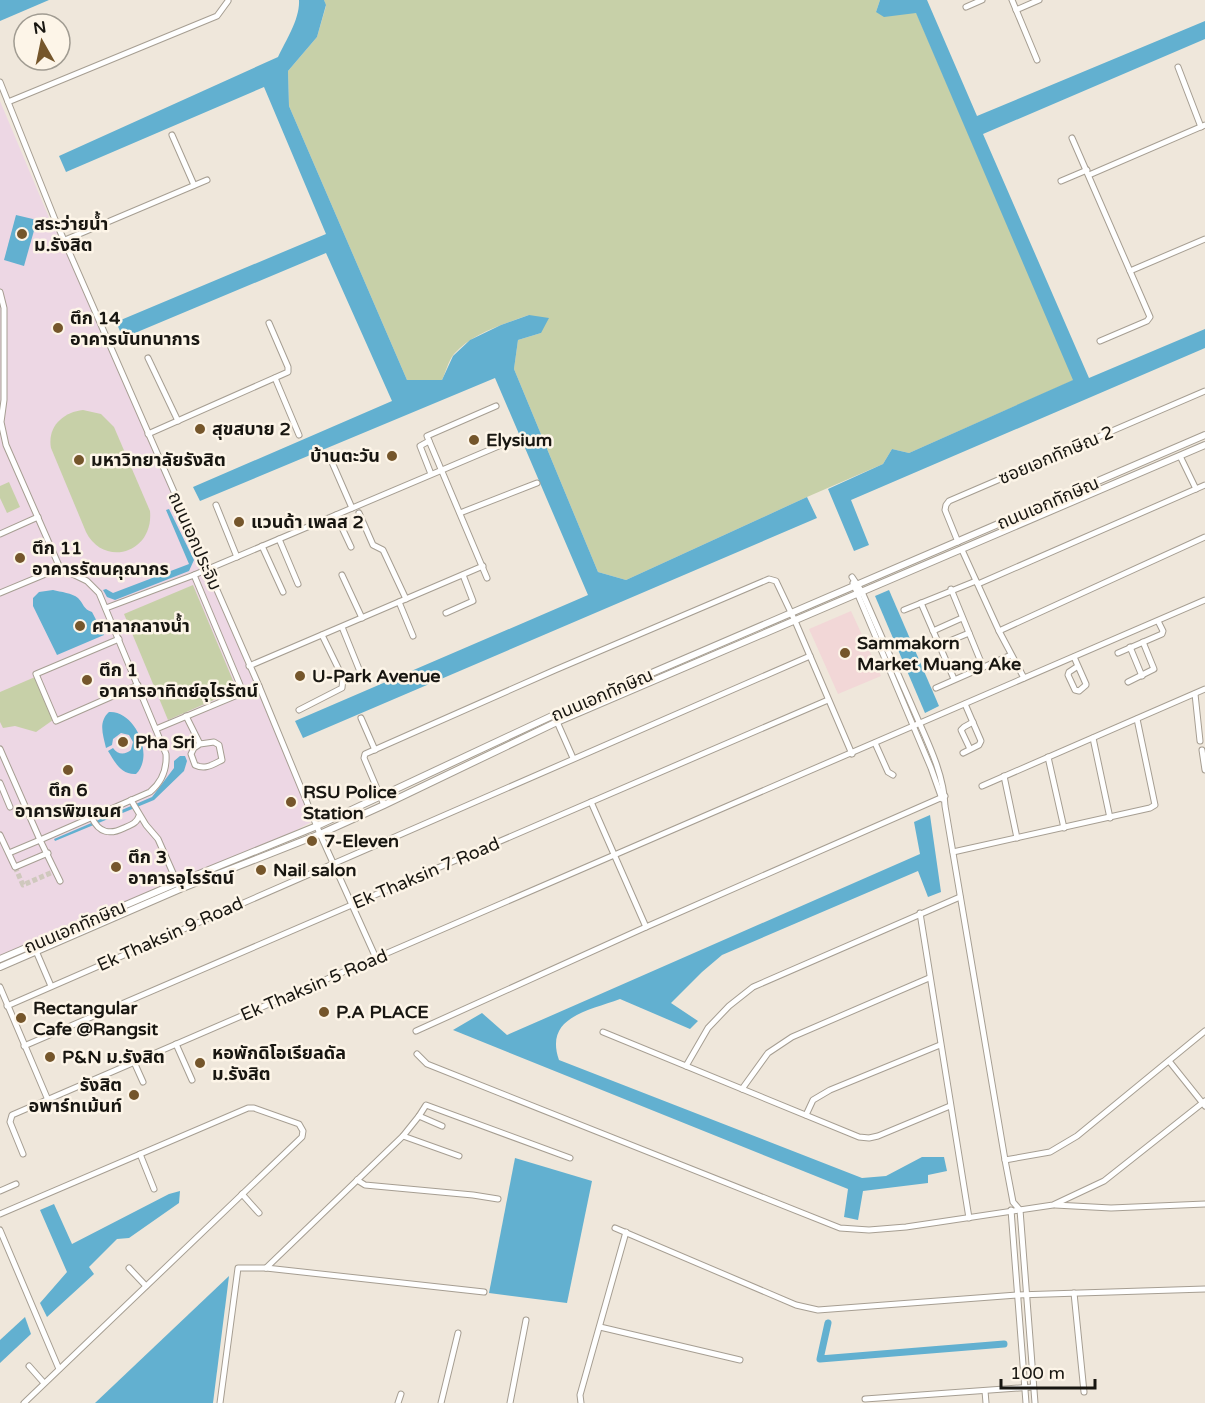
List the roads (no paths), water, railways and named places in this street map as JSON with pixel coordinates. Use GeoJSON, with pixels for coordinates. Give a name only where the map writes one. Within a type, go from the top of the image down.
{"type":"FeatureCollection","features":[{"type":"Feature","properties":{"kind":"street"},"geometry":{"type":"LineString","coordinates":[[966,7],[982,0]]}},
{"type":"Feature","properties":{"kind":"street"},"geometry":{"type":"LineString","coordinates":[[1012,0],[1037,60]]}},
{"type":"Feature","properties":{"kind":"street"},"geometry":{"type":"LineString","coordinates":[[1016,10],[1039,0]]}},
{"type":"Feature","properties":{"kind":"street"},"geometry":{"type":"LineString","coordinates":[[8,102],[217,16],[228,1]]}},
{"type":"Feature","properties":{"kind":"street"},"geometry":{"type":"LineString","coordinates":[[1061,181],[1203,126],[1178,67]]}},
{"type":"Feature","properties":{"kind":"street","name":"ถนนเอกประจิม"},"geometry":{"type":"LineString","coordinates":[[0,82],[148,434],[259,686],[320,834],[376,958]]}},
{"type":"Feature","properties":{"kind":"street"},"geometry":{"type":"LineString","coordinates":[[172,135],[194,185]]}},
{"type":"Feature","properties":{"kind":"street"},"geometry":{"type":"LineString","coordinates":[[1072,138],[1149,319],[1100,341]]}},
{"type":"Feature","properties":{"kind":"street"},"geometry":{"type":"LineString","coordinates":[[65,240],[207,180]]}},
{"type":"Feature","properties":{"kind":"street"},"geometry":{"type":"LineString","coordinates":[[1130,271],[1205,239]]}},
{"type":"Feature","properties":{"kind":"street"},"geometry":{"type":"LineString","coordinates":[[0,292],[4,308],[4,400],[0,422],[6,445],[60,568],[94,586],[106,608],[166,754],[162,779],[156,787],[134,804],[9,853]]}},
{"type":"Feature","properties":{"kind":"street"},"geometry":{"type":"LineString","coordinates":[[148,434],[275,378],[288,370],[269,323]]}},
{"type":"Feature","properties":{"kind":"street"},"geometry":{"type":"LineString","coordinates":[[148,358],[178,421]]}},
{"type":"Feature","properties":{"kind":"street"},"geometry":{"type":"LineString","coordinates":[[275,378],[299,435]]}},
{"type":"Feature","properties":{"kind":"street","name":"ซอยเอกทักษิณ 2"},"geometry":{"type":"LineString","coordinates":[[958,542],[945,510],[949,501],[1205,391]]}},
{"type":"Feature","properties":{"kind":"street"},"geometry":{"type":"LineString","coordinates":[[487,578],[427,435],[496,406]]}},
{"type":"Feature","properties":{"kind":"street","name":"ถนนเอกทักษิณ"},"geometry":{"type":"LineString","coordinates":[[0,959],[317,826],[554,715],[1205,435]]}},
{"type":"Feature","properties":{"kind":"street"},"geometry":{"type":"LineString","coordinates":[[106,608],[207,570],[513,440]]}},
{"type":"Feature","properties":{"kind":"street"},"geometry":{"type":"LineString","coordinates":[[429,441],[420,446],[431,474]]}},
{"type":"Feature","properties":{"kind":"street","name":"ถนนเอกทักษิณ"},"geometry":{"type":"LineString","coordinates":[[0,967],[178,886],[320,834],[384,806],[557,722],[1205,445]]}},
{"type":"Feature","properties":{"kind":"street"},"geometry":{"type":"LineString","coordinates":[[1176,448],[1196,489]]}},
{"type":"Feature","properties":{"kind":"street"},"geometry":{"type":"LineString","coordinates":[[331,460],[352,508]]}},
{"type":"Feature","properties":{"kind":"street"},"geometry":{"type":"LineString","coordinates":[[460,513],[537,483]]}},
{"type":"Feature","properties":{"kind":"street"},"geometry":{"type":"LineString","coordinates":[[904,610],[951,589],[977,582],[1205,485]]}},
{"type":"Feature","properties":{"kind":"street"},"geometry":{"type":"LineString","coordinates":[[216,505],[237,557]]}},
{"type":"Feature","properties":{"kind":"street"},"geometry":{"type":"LineString","coordinates":[[359,513],[373,545],[383,550],[406,599]]}},
{"type":"Feature","properties":{"kind":"street"},"geometry":{"type":"LineString","coordinates":[[336,514],[351,548]]}},
{"type":"Feature","properties":{"kind":"street"},"geometry":{"type":"LineString","coordinates":[[0,534],[38,517]]}},
{"type":"Feature","properties":{"kind":"street"},"geometry":{"type":"LineString","coordinates":[[999,631],[1205,537]]}},
{"type":"Feature","properties":{"kind":"street"},"geometry":{"type":"LineString","coordinates":[[279,539],[298,584]]}},
{"type":"Feature","properties":{"kind":"street"},"geometry":{"type":"LineString","coordinates":[[958,542],[999,631],[1024,678]]}},
{"type":"Feature","properties":{"kind":"street"},"geometry":{"type":"LineString","coordinates":[[262,546],[283,592]]}},
{"type":"Feature","properties":{"kind":"street"},"geometry":{"type":"LineString","coordinates":[[249,666],[483,566]]}},
{"type":"Feature","properties":{"kind":"street"},"geometry":{"type":"LineString","coordinates":[[0,593],[60,568]]}},
{"type":"Feature","properties":{"kind":"street"},"geometry":{"type":"LineString","coordinates":[[194,575],[243,692]]}},
{"type":"Feature","properties":{"kind":"street"},"geometry":{"type":"LineString","coordinates":[[342,575],[362,618]]}},
{"type":"Feature","properties":{"kind":"street"},"geometry":{"type":"LineString","coordinates":[[446,613],[473,601],[463,575]]}},
{"type":"Feature","properties":{"kind":"street"},"geometry":{"type":"LineString","coordinates":[[384,806],[363,756],[555,670],[769,579],[776,581],[792,614],[852,754]]}},
{"type":"Feature","properties":{"kind":"street"},"geometry":{"type":"LineString","coordinates":[[856,585],[939,773],[1013,1202],[1010,1211],[1026,1403]]}},
{"type":"Feature","properties":{"kind":"street"},"geometry":{"type":"LineString","coordinates":[[951,589],[982,667]]}},
{"type":"Feature","properties":{"kind":"street","name":"Ek Thaksin 5 Road"},"geometry":{"type":"LineString","coordinates":[[23,1154],[10,1122],[12,1115],[1205,600]]}},
{"type":"Feature","properties":{"kind":"street"},"geometry":{"type":"LineString","coordinates":[[399,602],[412,636]]}},
{"type":"Feature","properties":{"kind":"street"},"geometry":{"type":"LineString","coordinates":[[921,603],[954,679]]}},
{"type":"Feature","properties":{"kind":"street"},"geometry":{"type":"LineString","coordinates":[[933,631],[962,618]]}},
{"type":"Feature","properties":{"kind":"street"},"geometry":{"type":"LineString","coordinates":[[1118,653],[1162,634],[1163,631],[1158,621]]}},
{"type":"Feature","properties":{"kind":"street"},"geometry":{"type":"LineString","coordinates":[[342,627],[363,679]]}},
{"type":"Feature","properties":{"kind":"street"},"geometry":{"type":"LineString","coordinates":[[939,645],[969,633]]}},
{"type":"Feature","properties":{"kind":"street"},"geometry":{"type":"LineString","coordinates":[[299,710],[342,688],[343,678],[322,635]]}},
{"type":"Feature","properties":{"kind":"street"},"geometry":{"type":"LineString","coordinates":[[118,639],[36,674],[56,721],[138,685]]}},
{"type":"Feature","properties":{"kind":"street"},"geometry":{"type":"LineString","coordinates":[[1128,682],[1154,669],[1143,642]]}},
{"type":"Feature","properties":{"kind":"street"},"geometry":{"type":"LineString","coordinates":[[1130,647],[1142,676]]}},
{"type":"Feature","properties":{"kind":"street"},"geometry":{"type":"LineString","coordinates":[[936,688],[1011,655]]}},
{"type":"Feature","properties":{"kind":"street","name":"Ek Thaksin 9 Road"},"geometry":{"type":"LineString","coordinates":[[7,1006],[810,656]]}},
{"type":"Feature","properties":{"kind":"street"},"geometry":{"type":"LineString","coordinates":[[1074,657],[1078,666]]}},
{"type":"Feature","properties":{"kind":"street"},"geometry":{"type":"LineString","coordinates":[[156,729],[259,686]]}},
{"type":"Feature","properties":{"kind":"street"},"geometry":{"type":"LineString","coordinates":[[982,786],[1205,689]]}},
{"type":"Feature","properties":{"kind":"street"},"geometry":{"type":"LineString","coordinates":[[1195,694],[1200,741]]}},
{"type":"Feature","properties":{"kind":"street","name":"Ek Thaksin 7 Road"},"geometry":{"type":"LineString","coordinates":[[24,1046],[828,700]]}},
{"type":"Feature","properties":{"kind":"street"},"geometry":{"type":"LineString","coordinates":[[963,753],[981,743],[965,704]]}},
{"type":"Feature","properties":{"kind":"street"},"geometry":{"type":"LineString","coordinates":[[554,715],[573,758]]}},
{"type":"Feature","properties":{"kind":"street"},"geometry":{"type":"LineString","coordinates":[[186,716],[200,744]]}},
{"type":"Feature","properties":{"kind":"street"},"geometry":{"type":"LineString","coordinates":[[361,718],[375,750]]}},
{"type":"Feature","properties":{"kind":"street"},"geometry":{"type":"LineString","coordinates":[[953,852],[1110,818],[1155,805],[1137,719]]}},
{"type":"Feature","properties":{"kind":"street"},"geometry":{"type":"LineString","coordinates":[[970,749],[961,730],[973,722]]}},
{"type":"Feature","properties":{"kind":"street"},"geometry":{"type":"LineString","coordinates":[[1093,738],[1110,818]]}},
{"type":"Feature","properties":{"kind":"street"},"geometry":{"type":"LineString","coordinates":[[214,742],[219,745],[222,760],[208,767],[202,768],[195,765],[190,754],[194,747],[200,744],[214,742]]}},
{"type":"Feature","properties":{"kind":"street"},"geometry":{"type":"LineString","coordinates":[[875,743],[888,772],[893,775]]}},
{"type":"Feature","properties":{"kind":"street"},"geometry":{"type":"LineString","coordinates":[[0,749],[60,881]]}},
{"type":"Feature","properties":{"kind":"street"},"geometry":{"type":"LineString","coordinates":[[1202,750],[1205,768]]}},
{"type":"Feature","properties":{"kind":"street"},"geometry":{"type":"LineString","coordinates":[[1048,757],[1064,828]]}},
{"type":"Feature","properties":{"kind":"street"},"geometry":{"type":"LineString","coordinates":[[10,807],[0,782],[11,776]]}},
{"type":"Feature","properties":{"kind":"street"},"geometry":{"type":"LineString","coordinates":[[1004,776],[1017,838]]}},
{"type":"Feature","properties":{"kind":"street"},"geometry":{"type":"LineString","coordinates":[[416,1031],[943,797]]}},
{"type":"Feature","properties":{"kind":"street"},"geometry":{"type":"LineString","coordinates":[[591,802],[646,927]]}},
{"type":"Feature","properties":{"kind":"street"},"geometry":{"type":"LineString","coordinates":[[134,804],[140,816],[158,839],[178,886]]}},
{"type":"Feature","properties":{"kind":"street"},"geometry":{"type":"LineString","coordinates":[[93,821],[104,831],[114,832],[135,823],[140,816]]}},
{"type":"Feature","properties":{"kind":"street"},"geometry":{"type":"LineString","coordinates":[[0,835],[15,867],[48,853]]}},
{"type":"Feature","properties":{"kind":"street"},"geometry":{"type":"LineString","coordinates":[[686,1066],[708,1028],[729,1006],[753,987],[960,897]]}},
{"type":"Feature","properties":{"kind":"street"},"geometry":{"type":"LineString","coordinates":[[920,913],[969,1218]]}},
{"type":"Feature","properties":{"kind":"street"},"geometry":{"type":"LineString","coordinates":[[36,951],[51,986]]}},
{"type":"Feature","properties":{"kind":"street"},"geometry":{"type":"LineString","coordinates":[[742,1089],[768,1053],[792,1037],[929,978]]}},
{"type":"Feature","properties":{"kind":"street"},"geometry":{"type":"LineString","coordinates":[[0,987],[48,1100]]}},
{"type":"Feature","properties":{"kind":"street"},"geometry":{"type":"LineString","coordinates":[[1005,1160],[1050,1152],[1077,1136],[1205,1031]]}},
{"type":"Feature","properties":{"kind":"street"},"geometry":{"type":"LineString","coordinates":[[603,1032],[859,1137],[869,1138],[950,1106]]}},
{"type":"Feature","properties":{"kind":"street"},"geometry":{"type":"LineString","coordinates":[[176,1044],[192,1080]]}},
{"type":"Feature","properties":{"kind":"street"},"geometry":{"type":"LineString","coordinates":[[806,1115],[813,1100],[830,1090],[940,1045]]}},
{"type":"Feature","properties":{"kind":"street"},"geometry":{"type":"LineString","coordinates":[[417,1054],[427,1064],[840,1228],[869,1230],[969,1218],[1053,1204],[1104,1181],[1204,1104],[1169,1060]]}},
{"type":"Feature","properties":{"kind":"street"},"geometry":{"type":"LineString","coordinates":[[134,1062],[143,1082]]}},
{"type":"Feature","properties":{"kind":"street"},"geometry":{"type":"LineString","coordinates":[[266,1268],[403,1136],[426,1105],[570,1158]]}},
{"type":"Feature","properties":{"kind":"street"},"geometry":{"type":"LineString","coordinates":[[0,1214],[251,1108],[299,1124],[303,1131],[302,1137],[24,1403]]}},
{"type":"Feature","properties":{"kind":"street"},"geometry":{"type":"LineString","coordinates":[[419,1116],[442,1126]]}},
{"type":"Feature","properties":{"kind":"street"},"geometry":{"type":"LineString","coordinates":[[403,1136],[459,1156]]}},
{"type":"Feature","properties":{"kind":"street"},"geometry":{"type":"LineString","coordinates":[[140,1154],[154,1189]]}},
{"type":"Feature","properties":{"kind":"street"},"geometry":{"type":"LineString","coordinates":[[357,1180],[365,1185],[498,1199]]}},
{"type":"Feature","properties":{"kind":"street"},"geometry":{"type":"LineString","coordinates":[[0,1191],[16,1184]]}},
{"type":"Feature","properties":{"kind":"street"},"geometry":{"type":"LineString","coordinates":[[242,1194],[259,1213]]}},
{"type":"Feature","properties":{"kind":"street"},"geometry":{"type":"LineString","coordinates":[[1013,1202],[1020,1210],[1035,1403]]}},
{"type":"Feature","properties":{"kind":"street"},"geometry":{"type":"LineString","coordinates":[[1053,1204],[1111,1208],[1205,1204]]}},
{"type":"Feature","properties":{"kind":"street"},"geometry":{"type":"LineString","coordinates":[[615,1228],[796,1305],[818,1310],[1017,1295],[1205,1289]]}},
{"type":"Feature","properties":{"kind":"street"},"geometry":{"type":"LineString","coordinates":[[0,1230],[59,1369]]}},
{"type":"Feature","properties":{"kind":"street"},"geometry":{"type":"LineString","coordinates":[[581,1403],[580,1395],[626,1232]]}},
{"type":"Feature","properties":{"kind":"street"},"geometry":{"type":"LineString","coordinates":[[220,1403],[237,1271],[242,1267],[484,1292]]}},
{"type":"Feature","properties":{"kind":"street"},"geometry":{"type":"LineString","coordinates":[[129,1268],[146,1286]]}},
{"type":"Feature","properties":{"kind":"street"},"geometry":{"type":"LineString","coordinates":[[1074,1293],[1084,1392]]}},
{"type":"Feature","properties":{"kind":"street"},"geometry":{"type":"LineString","coordinates":[[510,1403],[526,1320]]}},
{"type":"Feature","properties":{"kind":"street"},"geometry":{"type":"LineString","coordinates":[[600,1326],[740,1360]]}},
{"type":"Feature","properties":{"kind":"street"},"geometry":{"type":"LineString","coordinates":[[441,1403],[458,1332]]}},
{"type":"Feature","properties":{"kind":"street"},"geometry":{"type":"LineString","coordinates":[[29,1366],[44,1383]]}},
{"type":"Feature","properties":{"kind":"street"},"geometry":{"type":"LineString","coordinates":[[865,1399],[1033,1387]]}},
{"type":"Feature","properties":{"kind":"street"},"geometry":{"type":"LineString","coordinates":[[985,1391],[986,1403]]}},
{"type":"Feature","properties":{"kind":"street"},"geometry":{"type":"LineString","coordinates":[[398,1403],[401,1394]]}},
{"type":"Feature","properties":{"kind":"water"},"geometry":{"type":"Polygon","coordinates":[[[0,0],[49,0],[21,12],[12,12],[12,16],[0,21],[0,0]]]}},
{"type":"Feature","properties":{"kind":"water"},"geometry":{"type":"Polygon","coordinates":[[[299,0],[324,0],[326,5],[317,37],[288,71],[289,106],[407,380],[442,380],[453,356],[470,340],[529,315],[549,318],[541,333],[518,340],[514,369],[598,572],[626,580],[807,497],[817,518],[303,738],[295,721],[588,595],[495,378],[200,501],[193,487],[392,401],[326,253],[123,338],[116,322],[326,234],[264,87],[66,172],[59,156],[278,57],[295,22],[299,0]]]}},
{"type":"Feature","properties":{"kind":"water"},"geometry":{"type":"Polygon","coordinates":[[[880,0],[927,0],[977,116],[1205,21],[1205,39],[983,134],[1089,378],[1205,329],[1205,348],[851,500],[869,545],[854,551],[828,489],[883,464],[892,449],[909,453],[1073,380],[916,13],[884,17],[876,12],[880,0]]]}},
{"type":"Feature","properties":{"kind":"water","name":"สระว่ายน้ำ ม.รังสิต"},"geometry":{"type":"Polygon","coordinates":[[[16,215],[37,220],[24,266],[4,260],[16,215]]]}},
{"type":"Feature","properties":{"kind":"water"},"geometry":{"type":"Polygon","coordinates":[[[169,509],[194,560],[189,571],[115,600],[107,597],[103,590],[106,589],[113,593],[189,564],[166,510],[169,509]]]}},
{"type":"Feature","properties":{"kind":"water"},"geometry":{"type":"Polygon","coordinates":[[[53,590],[78,598],[85,608],[92,612],[104,635],[57,655],[33,606],[33,598],[39,592],[53,590]]]}},
{"type":"Feature","properties":{"kind":"water"},"geometry":{"type":"Polygon","coordinates":[[[889,590],[939,706],[925,713],[875,596],[889,590]]]}},
{"type":"Feature","properties":{"kind":"water"},"geometry":{"type":"Polygon","coordinates":[[[109,712],[118,713],[127,718],[139,736],[143,746],[143,756],[136,774],[122,770],[108,751],[113,748],[119,753],[126,753],[131,750],[133,742],[129,735],[121,733],[113,739],[112,745],[106,748],[102,724],[109,712]]]}},
{"type":"Feature","properties":{"kind":"water"},"geometry":{"type":"Polygon","coordinates":[[[180,756],[185,756],[187,761],[184,771],[154,800],[55,841],[54,839],[152,797],[174,768],[174,761],[180,756]]]}},
{"type":"Feature","properties":{"kind":"water"},"geometry":{"type":"Polygon","coordinates":[[[930,815],[941,892],[928,897],[918,871],[722,955],[671,1003],[698,1021],[690,1029],[620,999],[572,1018],[563,1025],[558,1034],[556,1046],[559,1060],[862,1178],[886,1176],[922,1157],[944,1157],[947,1171],[928,1175],[928,1183],[863,1191],[858,1220],[844,1217],[848,1189],[453,1030],[482,1013],[507,1035],[920,854],[914,822],[930,815]]]}},
{"type":"Feature","properties":{"kind":"water"},"geometry":{"type":"Polygon","coordinates":[[[515,1158],[592,1181],[567,1303],[489,1293],[515,1158]]]}},
{"type":"Feature","properties":{"kind":"water"},"geometry":{"type":"Polygon","coordinates":[[[180,1191],[179,1203],[129,1238],[117,1239],[89,1267],[94,1274],[47,1317],[40,1303],[67,1272],[40,1210],[54,1204],[72,1244],[169,1194],[180,1191]]]}},
{"type":"Feature","properties":{"kind":"water"},"geometry":{"type":"Polygon","coordinates":[[[229,1276],[213,1403],[95,1403],[229,1276]]]}},
{"type":"Feature","properties":{"kind":"water"},"geometry":{"type":"Polygon","coordinates":[[[25,1317],[31,1334],[0,1363],[0,1340],[25,1317]]]}},
{"type":"Feature","properties":{"kind":"waterway"},"geometry":{"type":"LineString","coordinates":[[828,1323],[820,1359],[1004,1344]]}},
{"type":"Feature","properties":{"kind":"tunnel"},"geometry":{"type":"LineString","coordinates":[[15,867],[23,885],[55,871]]}},
{"type":"Feature","properties":{"kind":"place","name":"สระว่ายน้ำ ม.รังสิต"},"geometry":{"type":"Point","coordinates":[22,234]}},
{"type":"Feature","properties":{"kind":"place","name":"ตึก 14 อาคารนันทนาการ"},"geometry":{"type":"Point","coordinates":[58,328]}},
{"type":"Feature","properties":{"kind":"place","name":"สุขสบาย 2"},"geometry":{"type":"Point","coordinates":[200,429]}},
{"type":"Feature","properties":{"kind":"place","name":"Elysium"},"geometry":{"type":"Point","coordinates":[474,440]}},
{"type":"Feature","properties":{"kind":"place","name":"บ้านตะวัน"},"geometry":{"type":"Point","coordinates":[392,456]}},
{"type":"Feature","properties":{"kind":"place","name":"มหาวิทยาลัยรังสิต"},"geometry":{"type":"Point","coordinates":[79,460]}},
{"type":"Feature","properties":{"kind":"place","name":"แวนด้า เพลส 2"},"geometry":{"type":"Point","coordinates":[239,522]}},
{"type":"Feature","properties":{"kind":"place","name":"ตึก 11 อาคารรัตนคุณากร"},"geometry":{"type":"Point","coordinates":[20,558]}},
{"type":"Feature","properties":{"kind":"place","name":"ศาลากลางน้ำ"},"geometry":{"type":"Point","coordinates":[80,626]}},
{"type":"Feature","properties":{"kind":"place","name":"Sammakorn Market Muang Ake"},"geometry":{"type":"Point","coordinates":[845,653]}},
{"type":"Feature","properties":{"kind":"place","name":"U-Park Avenue"},"geometry":{"type":"Point","coordinates":[300,676]}},
{"type":"Feature","properties":{"kind":"place","name":"ตึก 1 อาคารอาทิตย์อุไรรัตน์"},"geometry":{"type":"Point","coordinates":[87,680]}},
{"type":"Feature","properties":{"kind":"place","name":"Pha Sri"},"geometry":{"type":"Point","coordinates":[123,742]}},
{"type":"Feature","properties":{"kind":"place","name":"ตึก 6 อาคารพิฆเณศ"},"geometry":{"type":"Point","coordinates":[68,770]}},
{"type":"Feature","properties":{"kind":"place","name":"RSU Police Station"},"geometry":{"type":"Point","coordinates":[291,802]}},
{"type":"Feature","properties":{"kind":"place","name":"7-Eleven"},"geometry":{"type":"Point","coordinates":[312,841]}},
{"type":"Feature","properties":{"kind":"place","name":"ตึก 3 อาคารอุไรรัตน์"},"geometry":{"type":"Point","coordinates":[116,867]}},
{"type":"Feature","properties":{"kind":"place","name":"Nail salon"},"geometry":{"type":"Point","coordinates":[261,870]}},
{"type":"Feature","properties":{"kind":"place","name":"P.A PLACE"},"geometry":{"type":"Point","coordinates":[324,1012]}},
{"type":"Feature","properties":{"kind":"place","name":"Rectangular Cafe @Rangsit"},"geometry":{"type":"Point","coordinates":[21,1018]}},
{"type":"Feature","properties":{"kind":"place","name":"P&N ม.รังสิต"},"geometry":{"type":"Point","coordinates":[50,1057]}},
{"type":"Feature","properties":{"kind":"place","name":"หอพักดิโอเรียลดัล ม.รังสิต"},"geometry":{"type":"Point","coordinates":[200,1063]}},
{"type":"Feature","properties":{"kind":"place","name":"รังสิต อพาร์ทเม้นท์"},"geometry":{"type":"Point","coordinates":[134,1095]}}]}
